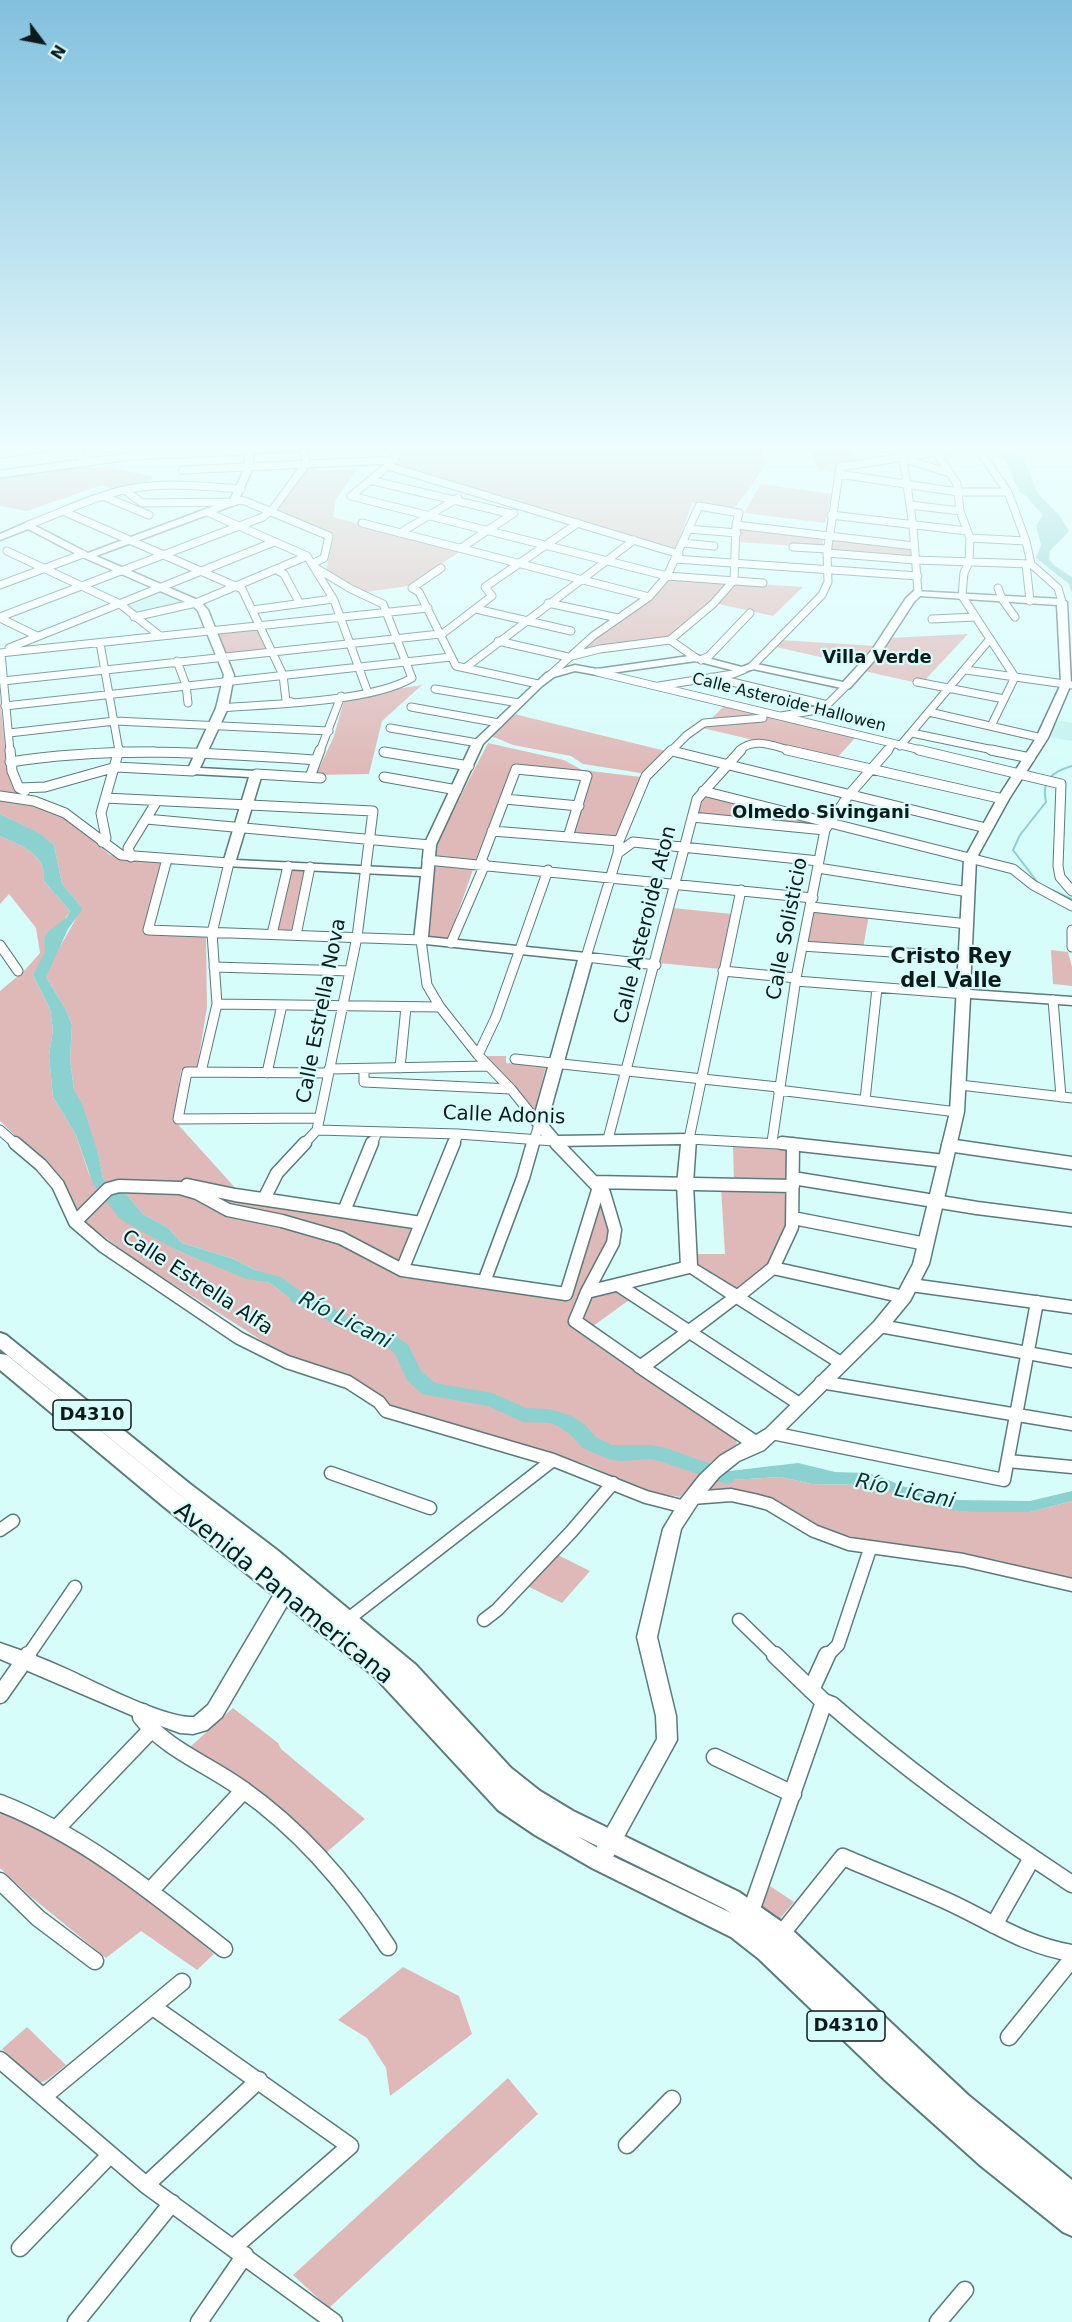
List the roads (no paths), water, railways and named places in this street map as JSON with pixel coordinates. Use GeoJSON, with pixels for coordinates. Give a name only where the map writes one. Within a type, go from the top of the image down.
{"type":"FeatureCollection","features":[{"type":"Feature","properties":{"kind":"main road","name":"Avenida Panamericana"},"geometry":{"type":"LineString","coordinates":[[0,1339],[183,1489],[292,1587],[382,1671],[506,1803],[543,1828],[605,1851],[745,1921],[774,1943],[959,2104],[1072,2197]]}},
{"type":"Feature","properties":{"kind":"main road","name":"Avenida Panamericana"},"geometry":{"type":"LineString","coordinates":[[0,1360],[263,1562]]}},
{"type":"Feature","properties":{"kind":"main road","name":"Avenida Panamericana"},"geometry":{"type":"LineString","coordinates":[[292,1587],[347,1620],[408,1671],[503,1774],[532,1798],[565,1818],[605,1851]]}},
{"type":"Feature","properties":{"kind":"main road","name":"Avenida Panamericana"},"geometry":{"type":"LineString","coordinates":[[774,1943],[903,2080],[990,2157],[1072,2223]]}},
{"type":"Feature","properties":{"kind":"street"},"geometry":{"type":"LineString","coordinates":[[16,556],[120,604],[160,636]]}},
{"type":"Feature","properties":{"kind":"street"},"geometry":{"type":"LineString","coordinates":[[0,585],[82,556]]}},
{"type":"Feature","properties":{"kind":"street"},"geometry":{"type":"LineString","coordinates":[[89,556],[196,603],[203,610],[229,675],[222,708],[193,771]]}},
{"type":"Feature","properties":{"kind":"street"},"geometry":{"type":"LineString","coordinates":[[0,617],[160,556]]}},
{"type":"Feature","properties":{"kind":"street"},"geometry":{"type":"LineString","coordinates":[[167,556],[242,589],[283,675],[286,701]]}},
{"type":"Feature","properties":{"kind":"street"},"geometry":{"type":"LineString","coordinates":[[0,652],[239,556]]}},
{"type":"Feature","properties":{"kind":"street"},"geometry":{"type":"LineString","coordinates":[[134,617],[196,603],[306,556]]}},
{"type":"Feature","properties":{"kind":"street"},"geometry":{"type":"LineString","coordinates":[[307,556],[333,598],[368,693]]}},
{"type":"Feature","properties":{"kind":"street"},"geometry":{"type":"LineString","coordinates":[[314,566],[324,556]]}},
{"type":"Feature","properties":{"kind":"street"},"geometry":{"type":"LineString","coordinates":[[493,556],[649,597]]}},
{"type":"Feature","properties":{"kind":"street"},"geometry":{"type":"LineString","coordinates":[[3,681],[441,634],[492,596],[485,587],[529,556]]}},
{"type":"Feature","properties":{"kind":"street"},"geometry":{"type":"LineString","coordinates":[[591,556],[667,576],[763,583]]}},
{"type":"Feature","properties":{"kind":"street"},"geometry":{"type":"LineString","coordinates":[[465,668],[611,556]]}},
{"type":"Feature","properties":{"kind":"street"},"geometry":{"type":"LineString","coordinates":[[677,556],[667,576],[649,597],[568,657],[478,743],[430,845],[421,940],[427,985],[440,1007],[478,1055],[511,1089],[554,1141],[604,1193],[614,1221],[615,1237],[575,1321],[758,1445]]}},
{"type":"Feature","properties":{"kind":"street"},"geometry":{"type":"LineString","coordinates":[[680,556],[734,563],[918,576]]}},
{"type":"Feature","properties":{"kind":"street"},"geometry":{"type":"LineString","coordinates":[[498,641],[568,657],[600,649],[670,640],[712,604],[734,580],[735,556]]}},
{"type":"Feature","properties":{"kind":"street"},"geometry":{"type":"LineString","coordinates":[[653,687],[748,668],[822,596],[828,582],[828,556]]}},
{"type":"Feature","properties":{"kind":"street"},"geometry":{"type":"LineString","coordinates":[[605,1851],[667,1740],[668,1719],[648,1654],[647,1636],[672,1529],[688,1503],[714,1473],[758,1445],[772,1433],[880,1326],[908,1291],[926,1244],[957,1112],[965,994],[970,859],[1003,799],[1042,738],[1069,684],[1062,602],[1058,588],[1028,564],[915,560],[879,556]]}},
{"type":"Feature","properties":{"kind":"street"},"geometry":{"type":"LineString","coordinates":[[915,556],[918,593]]}},
{"type":"Feature","properties":{"kind":"street"},"geometry":{"type":"LineString","coordinates":[[969,556],[964,573],[962,596],[1014,676]]}},
{"type":"Feature","properties":{"kind":"street"},"geometry":{"type":"LineString","coordinates":[[1027,556],[1030,601]]}},
{"type":"Feature","properties":{"kind":"street"},"geometry":{"type":"LineString","coordinates":[[222,708],[368,693],[399,687],[408,683],[412,678],[383,604],[351,589],[314,566]]}},
{"type":"Feature","properties":{"kind":"street"},"geometry":{"type":"LineString","coordinates":[[441,568],[412,588],[419,592],[456,666],[538,684]]}},
{"type":"Feature","properties":{"kind":"street"},"geometry":{"type":"LineString","coordinates":[[278,570],[284,574],[299,602]]}},
{"type":"Feature","properties":{"kind":"street"},"geometry":{"type":"LineString","coordinates":[[998,588],[1002,599],[1016,617]]}},
{"type":"Feature","properties":{"kind":"street"},"geometry":{"type":"LineString","coordinates":[[484,1282],[535,1142],[554,1064],[618,853],[619,841],[646,776],[699,725],[823,710],[876,652],[910,600],[918,593],[1062,602]]}},
{"type":"Feature","properties":{"kind":"street"},"geometry":{"type":"LineString","coordinates":[[252,610],[333,598]]}},
{"type":"Feature","properties":{"kind":"street"},"geometry":{"type":"LineString","coordinates":[[548,603],[618,618]]}},
{"type":"Feature","properties":{"kind":"street"},"geometry":{"type":"LineString","coordinates":[[0,652],[262,627],[428,608]]}},
{"type":"Feature","properties":{"kind":"street"},"geometry":{"type":"LineString","coordinates":[[476,609],[571,631]]}},
{"type":"Feature","properties":{"kind":"street"},"geometry":{"type":"LineString","coordinates":[[597,672],[709,656],[750,614]]}},
{"type":"Feature","properties":{"kind":"street"},"geometry":{"type":"LineString","coordinates":[[0,617],[38,636]]}},
{"type":"Feature","properties":{"kind":"street"},"geometry":{"type":"LineString","coordinates":[[932,619],[976,617]]}},
{"type":"Feature","properties":{"kind":"street","name":"Calle Solisticio"},"geometry":{"type":"LineString","coordinates":[[772,1142],[796,979],[826,826],[848,796],[896,745],[912,732],[990,639]]}},
{"type":"Feature","properties":{"kind":"street"},"geometry":{"type":"LineString","coordinates":[[670,640],[699,659],[846,686]]}},
{"type":"Feature","properties":{"kind":"street"},"geometry":{"type":"LineString","coordinates":[[100,642],[119,750],[101,813],[106,838],[102,842]]}},
{"type":"Feature","properties":{"kind":"street"},"geometry":{"type":"LineString","coordinates":[[0,652],[12,771],[19,788],[38,798],[37,801]]}},
{"type":"Feature","properties":{"kind":"street"},"geometry":{"type":"LineString","coordinates":[[5,706],[451,657]]}},
{"type":"Feature","properties":{"kind":"street"},"geometry":{"type":"LineString","coordinates":[[177,661],[186,686],[188,703]]}},
{"type":"Feature","properties":{"kind":"street","name":"Calle Asteroide Hallowen"},"geometry":{"type":"LineString","coordinates":[[550,675],[574,668],[597,672],[1061,784],[1060,877],[1072,891]]}},
{"type":"Feature","properties":{"kind":"street"},"geometry":{"type":"LineString","coordinates":[[966,670],[1069,684]]}},
{"type":"Feature","properties":{"kind":"street"},"geometry":{"type":"LineString","coordinates":[[991,726],[1014,676]]}},
{"type":"Feature","properties":{"kind":"street"},"geometry":{"type":"LineString","coordinates":[[711,677],[828,705]]}},
{"type":"Feature","properties":{"kind":"street"},"geometry":{"type":"LineString","coordinates":[[917,682],[1004,699]]}},
{"type":"Feature","properties":{"kind":"street"},"geometry":{"type":"LineString","coordinates":[[435,688],[519,703]]}},
{"type":"Feature","properties":{"kind":"street"},"geometry":{"type":"LineString","coordinates":[[310,777],[341,696]]}},
{"type":"Feature","properties":{"kind":"street"},"geometry":{"type":"LineString","coordinates":[[286,701],[321,704]]}},
{"type":"Feature","properties":{"kind":"street"},"geometry":{"type":"LineString","coordinates":[[411,707],[499,723]]}},
{"type":"Feature","properties":{"kind":"street"},"geometry":{"type":"LineString","coordinates":[[929,712],[1042,738]]}},
{"type":"Feature","properties":{"kind":"street"},"geometry":{"type":"LineString","coordinates":[[9,733],[115,720],[329,731]]}},
{"type":"Feature","properties":{"kind":"street"},"geometry":{"type":"LineString","coordinates":[[390,728],[478,743]]}},
{"type":"Feature","properties":{"kind":"street"},"geometry":{"type":"LineString","coordinates":[[912,732],[1030,758]]}},
{"type":"Feature","properties":{"kind":"street","name":"Calle Asteroide Aton"},"geometry":{"type":"LineString","coordinates":[[608,1139],[656,965],[692,817],[703,791],[745,745],[753,742],[871,770]]}},
{"type":"Feature","properties":{"kind":"street"},"geometry":{"type":"LineString","coordinates":[[10,762],[65,753],[119,750],[316,760]]}},
{"type":"Feature","properties":{"kind":"street"},"geometry":{"type":"LineString","coordinates":[[672,751],[986,828]]}},
{"type":"Feature","properties":{"kind":"street"},"geometry":{"type":"LineString","coordinates":[[384,752],[469,766]]}},
{"type":"Feature","properties":{"kind":"street"},"geometry":{"type":"LineString","coordinates":[[19,788],[45,787],[116,767],[321,778]]}},
{"type":"Feature","properties":{"kind":"street"},"geometry":{"type":"LineString","coordinates":[[451,943],[516,769],[587,776],[568,837]]}},
{"type":"Feature","properties":{"kind":"street"},"geometry":{"type":"LineString","coordinates":[[871,770],[1003,799]]}},
{"type":"Feature","properties":{"kind":"street"},"geometry":{"type":"LineString","coordinates":[[256,774],[245,804],[212,933],[217,1004],[201,1072],[267,1073],[488,1066]]}},
{"type":"Feature","properties":{"kind":"street"},"geometry":{"type":"LineString","coordinates":[[384,777],[457,790]]}},
{"type":"Feature","properties":{"kind":"street"},"geometry":{"type":"LineString","coordinates":[[703,791],[826,826],[1013,869],[1033,885],[1072,906]]}},
{"type":"Feature","properties":{"kind":"street"},"geometry":{"type":"LineString","coordinates":[[0,796],[37,801],[78,821],[113,852],[131,857],[366,870],[482,864],[741,890],[968,924]]}},
{"type":"Feature","properties":{"kind":"street"},"geometry":{"type":"LineString","coordinates":[[105,798],[245,804]]}},
{"type":"Feature","properties":{"kind":"street"},"geometry":{"type":"LineString","coordinates":[[505,799],[579,806]]}},
{"type":"Feature","properties":{"kind":"street"},"geometry":{"type":"LineString","coordinates":[[131,857],[128,848],[157,801]]}},
{"type":"Feature","properties":{"kind":"street","name":"Calle Estrella Nova"},"geometry":{"type":"LineString","coordinates":[[245,804],[373,811],[357,937],[318,1124],[277,1173],[264,1199]]}},
{"type":"Feature","properties":{"kind":"street"},"geometry":{"type":"LineString","coordinates":[[692,817],[826,826]]}},
{"type":"Feature","properties":{"kind":"street"},"geometry":{"type":"LineString","coordinates":[[146,819],[430,845]]}},
{"type":"Feature","properties":{"kind":"street"},"geometry":{"type":"LineString","coordinates":[[492,831],[619,841]]}},
{"type":"Feature","properties":{"kind":"street"},"geometry":{"type":"LineString","coordinates":[[618,853],[633,842],[818,865],[969,892]]}},
{"type":"Feature","properties":{"kind":"street"},"geometry":{"type":"LineString","coordinates":[[167,859],[148,930],[421,940],[656,965]]}},
{"type":"Feature","properties":{"kind":"street"},"geometry":{"type":"LineString","coordinates":[[272,934],[288,866]]}},
{"type":"Feature","properties":{"kind":"street"},"geometry":{"type":"LineString","coordinates":[[296,935],[310,867]]}},
{"type":"Feature","properties":{"kind":"street"},"geometry":{"type":"LineString","coordinates":[[478,1055],[496,1017],[548,870]]}},
{"type":"Feature","properties":{"kind":"street"},"geometry":{"type":"LineString","coordinates":[[689,1267],[685,1184],[689,1139],[741,890]]}},
{"type":"Feature","properties":{"kind":"street"},"geometry":{"type":"LineString","coordinates":[[1072,930],[1072,947]]}},
{"type":"Feature","properties":{"kind":"street"},"geometry":{"type":"LineString","coordinates":[[0,945],[18,971]]}},
{"type":"Feature","properties":{"kind":"street"},"geometry":{"type":"LineString","coordinates":[[802,946],[966,957]]}},
{"type":"Feature","properties":{"kind":"street"},"geometry":{"type":"LineString","coordinates":[[214,967],[350,971]]}},
{"type":"Feature","properties":{"kind":"street"},"geometry":{"type":"LineString","coordinates":[[723,971],[877,988],[1072,1001]]}},
{"type":"Feature","properties":{"kind":"street"},"geometry":{"type":"LineString","coordinates":[[865,1100],[877,988]]}},
{"type":"Feature","properties":{"kind":"street"},"geometry":{"type":"LineString","coordinates":[[960,1084],[1066,1097],[1053,1000]]}},
{"type":"Feature","properties":{"kind":"street"},"geometry":{"type":"LineString","coordinates":[[217,1004],[440,1007]]}},
{"type":"Feature","properties":{"kind":"street"},"geometry":{"type":"LineString","coordinates":[[267,1073],[282,1005]]}},
{"type":"Feature","properties":{"kind":"street"},"geometry":{"type":"LineString","coordinates":[[400,1068],[406,1007]]}},
{"type":"Feature","properties":{"kind":"street"},"geometry":{"type":"LineString","coordinates":[[515,1059],[700,1078],[957,1112]]}},
{"type":"Feature","properties":{"kind":"street"},"geometry":{"type":"LineString","coordinates":[[364,1069],[364,1082],[511,1089]]}},
{"type":"Feature","properties":{"kind":"street","name":"Calle Adonis"},"geometry":{"type":"LineString","coordinates":[[201,1072],[187,1072],[178,1119],[318,1124],[378,1132],[458,1134],[535,1142],[689,1139]]}},
{"type":"Feature","properties":{"kind":"street","name":"Calle Estrella Alfa"},"geometry":{"type":"LineString","coordinates":[[1,1130],[58,1185],[75,1222],[103,1246],[239,1338],[287,1362],[348,1382],[379,1402],[386,1411],[553,1460],[646,1497],[688,1503],[731,1495],[769,1504],[829,1537],[870,1549],[963,1560],[1072,1585]]}},
{"type":"Feature","properties":{"kind":"street"},"geometry":{"type":"LineString","coordinates":[[344,1211],[378,1132]]}},
{"type":"Feature","properties":{"kind":"street"},"geometry":{"type":"LineString","coordinates":[[402,1270],[458,1134]]}},
{"type":"Feature","properties":{"kind":"street"},"geometry":{"type":"LineString","coordinates":[[689,1139],[772,1142],[945,1161]]}},
{"type":"Feature","properties":{"kind":"street"},"geometry":{"type":"LineString","coordinates":[[641,1367],[773,1268],[792,1227],[793,1144]]}},
{"type":"Feature","properties":{"kind":"street"},"geometry":{"type":"LineString","coordinates":[[948,1145],[1072,1163]]}},
{"type":"Feature","properties":{"kind":"street"},"geometry":{"type":"LineString","coordinates":[[597,1185],[793,1182],[1072,1220]]}},
{"type":"Feature","properties":{"kind":"street"},"geometry":{"type":"LineString","coordinates":[[163,1188],[196,1185],[235,1195],[421,1222]]}},
{"type":"Feature","properties":{"kind":"street"},"geometry":{"type":"LineString","coordinates":[[75,1222],[108,1189],[118,1186],[189,1190],[228,1210],[282,1221],[341,1238],[402,1270],[566,1294],[597,1185]]}},
{"type":"Feature","properties":{"kind":"street"},"geometry":{"type":"LineString","coordinates":[[792,1218],[926,1244]]}},
{"type":"Feature","properties":{"kind":"street"},"geometry":{"type":"LineString","coordinates":[[587,1292],[689,1267],[841,1363]]}},
{"type":"Feature","properties":{"kind":"street"},"geometry":{"type":"LineString","coordinates":[[773,1268],[908,1291],[1072,1307]]}},
{"type":"Feature","properties":{"kind":"street"},"geometry":{"type":"LineString","coordinates":[[618,1285],[801,1405]]}},
{"type":"Feature","properties":{"kind":"street"},"geometry":{"type":"LineString","coordinates":[[772,1433],[1004,1480],[1037,1302]]}},
{"type":"Feature","properties":{"kind":"street"},"geometry":{"type":"LineString","coordinates":[[880,1326],[1028,1355],[1072,1361]]}},
{"type":"Feature","properties":{"kind":"street"},"geometry":{"type":"LineString","coordinates":[[821,1382],[1072,1424]]}},
{"type":"Feature","properties":{"kind":"street"},"geometry":{"type":"LineString","coordinates":[[347,1620],[553,1460]]}},
{"type":"Feature","properties":{"kind":"street"},"geometry":{"type":"LineString","coordinates":[[1008,1461],[1072,1467]]}},
{"type":"Feature","properties":{"kind":"street"},"geometry":{"type":"LineString","coordinates":[[331,1473],[430,1508]]}},
{"type":"Feature","properties":{"kind":"street"},"geometry":{"type":"LineString","coordinates":[[484,1620],[497,1610],[571,1532],[613,1483]]}},
{"type":"Feature","properties":{"kind":"street"},"geometry":{"type":"LineString","coordinates":[[0,1530],[13,1521]]}},
{"type":"Feature","properties":{"kind":"street"},"geometry":{"type":"LineString","coordinates":[[811,1690],[825,1657],[838,1645],[870,1549]]}},
{"type":"Feature","properties":{"kind":"street"},"geometry":{"type":"LineString","coordinates":[[0,1695],[75,1587]]}},
{"type":"Feature","properties":{"kind":"street"},"geometry":{"type":"LineString","coordinates":[[0,1651],[26,1659],[143,1712],[191,1727],[199,1725],[215,1711],[292,1587]]}},
{"type":"Feature","properties":{"kind":"street"},"geometry":{"type":"LineString","coordinates":[[739,1620],[824,1702],[832,1705],[877,1746],[1032,1858],[1072,1884]]}},
{"type":"Feature","properties":{"kind":"street"},"geometry":{"type":"LineString","coordinates":[[745,1921],[793,1794],[824,1702]]}},
{"type":"Feature","properties":{"kind":"street"},"geometry":{"type":"LineString","coordinates":[[143,1712],[141,1717],[151,1730],[244,1790],[322,1859],[371,1921],[388,1947]]}},
{"type":"Feature","properties":{"kind":"street"},"geometry":{"type":"LineString","coordinates":[[57,1828],[151,1730]]}},
{"type":"Feature","properties":{"kind":"street"},"geometry":{"type":"LineString","coordinates":[[715,1757],[793,1794]]}},
{"type":"Feature","properties":{"kind":"street"},"geometry":{"type":"LineString","coordinates":[[150,1891],[244,1790]]}},
{"type":"Feature","properties":{"kind":"street"},"geometry":{"type":"LineString","coordinates":[[0,1803],[57,1828],[150,1891],[224,1949]]}},
{"type":"Feature","properties":{"kind":"street"},"geometry":{"type":"LineString","coordinates":[[774,1943],[843,1857],[951,1903],[1018,1937],[1060,1952],[1072,1953]]}},
{"type":"Feature","properties":{"kind":"street"},"geometry":{"type":"LineString","coordinates":[[994,1925],[1032,1858]]}},
{"type":"Feature","properties":{"kind":"street"},"geometry":{"type":"LineString","coordinates":[[3,1889],[95,1961]]}},
{"type":"Feature","properties":{"kind":"street"},"geometry":{"type":"LineString","coordinates":[[1009,2037],[1072,1959]]}},
{"type":"Feature","properties":{"kind":"street"},"geometry":{"type":"LineString","coordinates":[[43,2097],[182,1982]]}},
{"type":"Feature","properties":{"kind":"street"},"geometry":{"type":"LineString","coordinates":[[153,2007],[350,2146],[239,2251],[199,2322]]}},
{"type":"Feature","properties":{"kind":"street"},"geometry":{"type":"LineString","coordinates":[[0,2060],[146,2185],[334,2322]]}},
{"type":"Feature","properties":{"kind":"street"},"geometry":{"type":"LineString","coordinates":[[146,2185],[259,2080]]}},
{"type":"Feature","properties":{"kind":"street"},"geometry":{"type":"LineString","coordinates":[[627,2145],[672,2099]]}},
{"type":"Feature","properties":{"kind":"street"},"geometry":{"type":"LineString","coordinates":[[20,2248],[110,2155]]}},
{"type":"Feature","properties":{"kind":"street"},"geometry":{"type":"LineString","coordinates":[[76,2322],[172,2203]]}},
{"type":"Feature","properties":{"kind":"street"},"geometry":{"type":"LineString","coordinates":[[938,2322],[965,2290]]}},
{"type":"Feature","properties":{"kind":"water"},"geometry":{"type":"Polygon","coordinates":[[[1049,556],[1055,566],[1072,577],[1072,593],[1069,584],[1036,558],[1049,556]]]}},
{"type":"Feature","properties":{"kind":"water","name":"Río Licani"},"geometry":{"type":"Polygon","coordinates":[[[0,814],[39,833],[54,845],[62,884],[81,906],[82,910],[68,929],[46,977],[66,1010],[72,1025],[70,1059],[74,1090],[83,1106],[99,1157],[103,1179],[128,1196],[143,1214],[168,1228],[182,1243],[234,1259],[255,1270],[281,1277],[318,1304],[318,1310],[292,1300],[270,1283],[247,1279],[176,1250],[120,1219],[93,1184],[76,1135],[53,1097],[49,1056],[53,1030],[50,1009],[33,975],[45,952],[44,938],[67,917],[70,911],[44,881],[44,872],[37,857],[24,847],[0,836],[0,814]]]}},
{"type":"Feature","properties":{"kind":"water","name":"Río Licani"},"geometry":{"type":"Polygon","coordinates":[[[798,1463],[835,1472],[879,1476],[902,1486],[958,1500],[1030,1501],[1072,1491],[1072,1501],[1030,1512],[977,1512],[949,1510],[869,1485],[812,1484],[781,1477],[713,1481],[721,1472],[798,1463]]]}},
{"type":"Feature","properties":{"kind":"waterway"},"geometry":{"type":"LineString","coordinates":[[1038,883],[1013,850],[1020,835],[1046,802],[1045,788],[1050,778],[1059,771],[1072,766]]}},
{"type":"Feature","properties":{"kind":"waterway"},"geometry":{"type":"LineString","coordinates":[[1052,890],[1072,899]]}},
{"type":"Feature","properties":{"kind":"waterway","name":"Río Licani"},"geometry":{"type":"LineString","coordinates":[[299,1299],[317,1306],[339,1320],[390,1340],[402,1350],[414,1375],[429,1389],[492,1400],[523,1415],[549,1416],[565,1421],[578,1430],[590,1443],[608,1452],[621,1454],[651,1452],[666,1455],[726,1477]]}},
{"type":"Feature","properties":{"kind":"district","name":"Villa Verde"},"geometry":{"type":"Point","coordinates":[877,658]}},
{"type":"Feature","properties":{"kind":"district","name":"Olmedo Sivingani"},"geometry":{"type":"Point","coordinates":[821,813]}},
{"type":"Feature","properties":{"kind":"district","name":"Cristo Rey del Valle"},"geometry":{"type":"Point","coordinates":[951,970]}}]}
